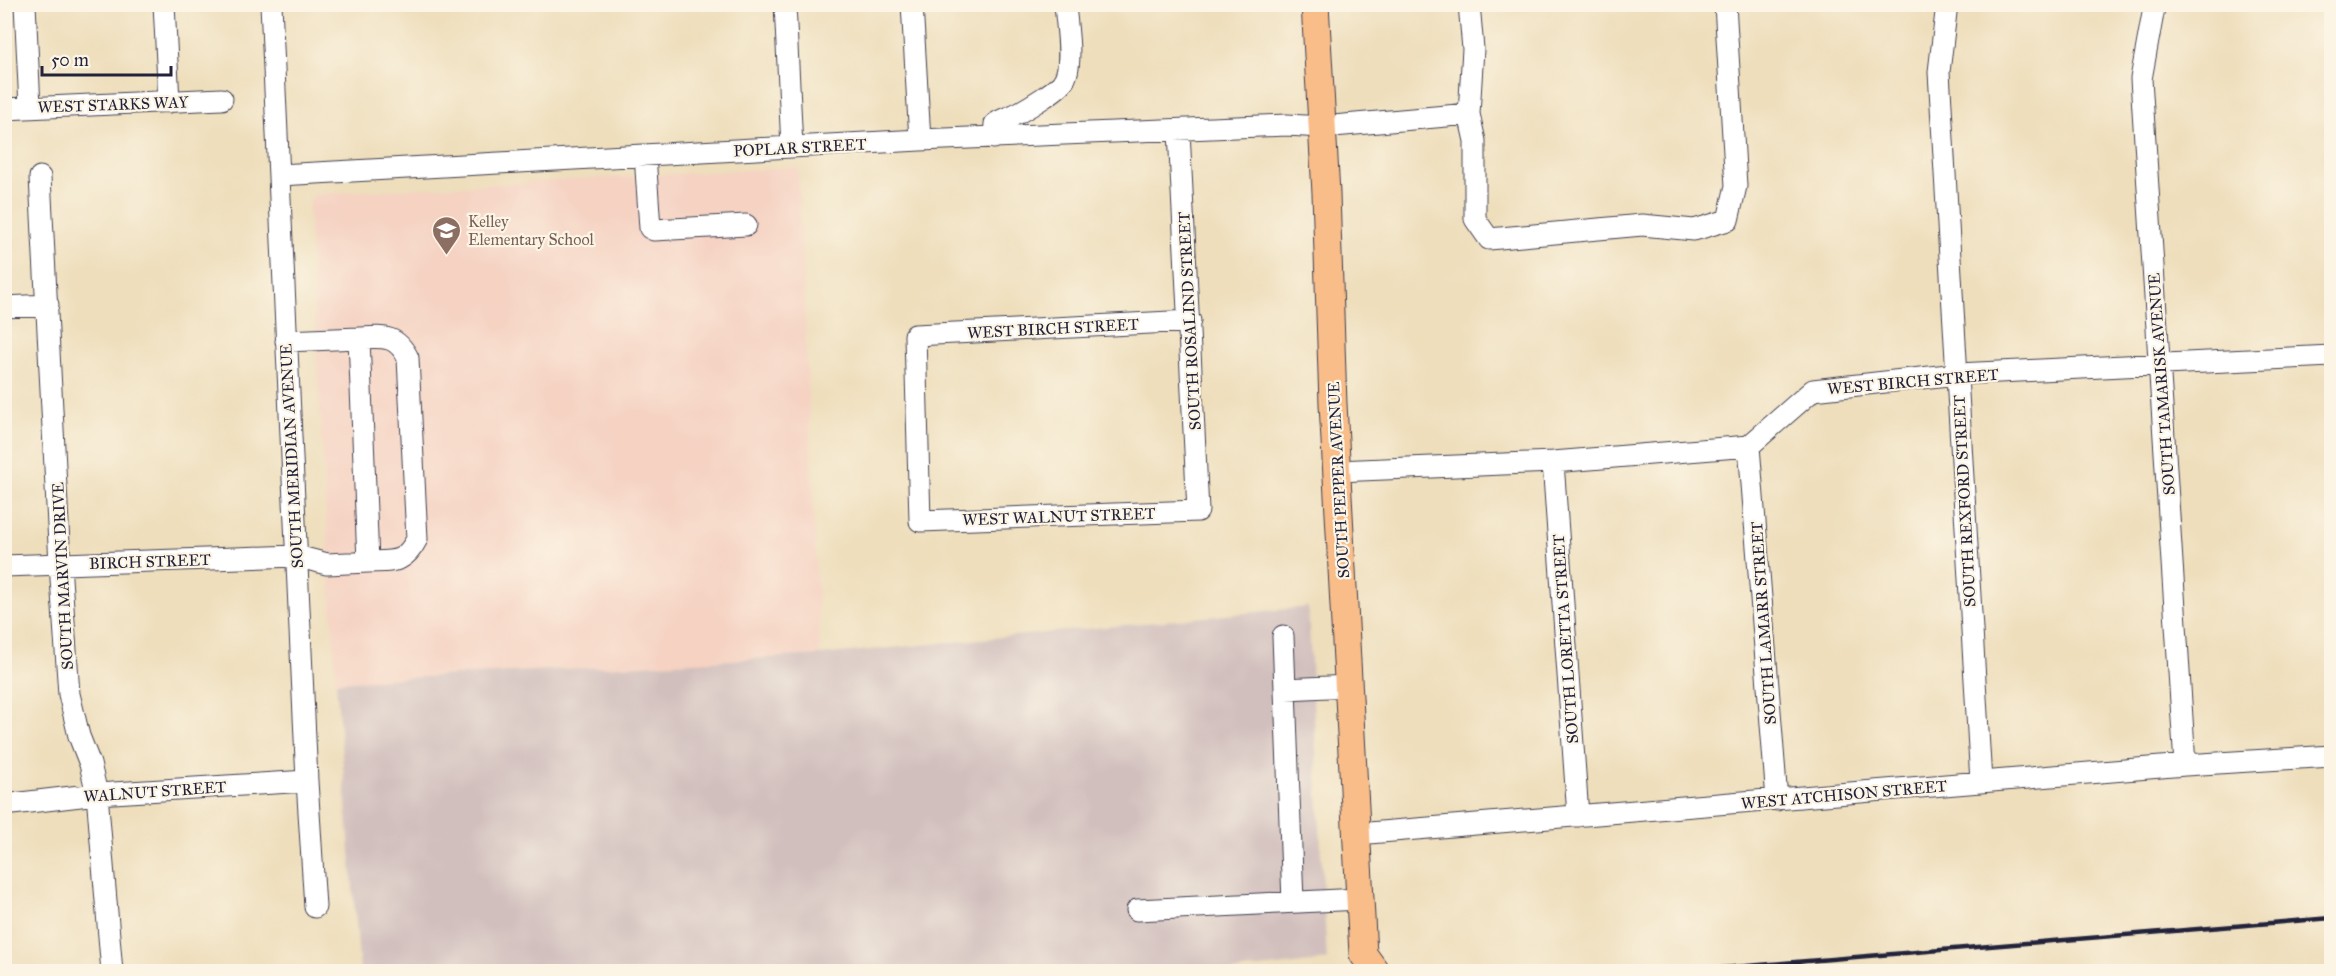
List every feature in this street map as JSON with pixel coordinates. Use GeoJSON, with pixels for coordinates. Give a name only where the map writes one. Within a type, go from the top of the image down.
{"type":"FeatureCollection","features":[{"type":"Feature","properties":{"kind":"main road","name":"SOUTH PEPPER AVENUE"},"geometry":{"type":"LineString","coordinates":[[1315,4],[1364,966]]}},
{"type":"Feature","properties":{"kind":"street"},"geometry":{"type":"LineString","coordinates":[[25,4],[30,107]]}},
{"type":"Feature","properties":{"kind":"street"},"geometry":{"type":"LineString","coordinates":[[164,4],[169,102]]}},
{"type":"Feature","properties":{"kind":"street","name":"SOUTH MERIDIAN AVENUE"},"geometry":{"type":"LineString","coordinates":[[271,4],[296,556],[315,907]]}},
{"type":"Feature","properties":{"kind":"street"},"geometry":{"type":"LineString","coordinates":[[785,4],[792,147]]}},
{"type":"Feature","properties":{"kind":"street"},"geometry":{"type":"LineString","coordinates":[[912,4],[920,140]]}},
{"type":"Feature","properties":{"kind":"street"},"geometry":{"type":"LineString","coordinates":[[994,138],[995,124],[998,121],[1020,112],[1062,83],[1068,72],[1065,4]]}},
{"type":"Feature","properties":{"kind":"street"},"geometry":{"type":"LineString","coordinates":[[1469,4],[1473,50],[1469,114],[1475,141],[1475,219],[1489,239],[1642,225],[1694,230],[1728,220],[1736,186],[1725,4]]}},
{"type":"Feature","properties":{"kind":"street","name":"SOUTH REXFORD STREET"},"geometry":{"type":"LineString","coordinates":[[1947,4],[1939,72],[1981,782]]}},
{"type":"Feature","properties":{"kind":"street","name":"SOUTH TAMARISK AVENUE"},"geometry":{"type":"LineString","coordinates":[[2157,4],[2154,8],[2141,79],[2185,765]]}},
{"type":"Feature","properties":{"kind":"street","name":"WEST STARKS WAY"},"geometry":{"type":"LineString","coordinates":[[4,109],[222,99]]}},
{"type":"Feature","properties":{"kind":"street","name":"POPLAR STREET"},"geometry":{"type":"LineString","coordinates":[[279,175],[920,140],[1287,125],[1322,127],[1469,114]]}},
{"type":"Feature","properties":{"kind":"street","name":"SOUTH ROSALIND STREET"},"geometry":{"type":"LineString","coordinates":[[1179,131],[1198,511]]}},
{"type":"Feature","properties":{"kind":"street"},"geometry":{"type":"LineString","coordinates":[[645,155],[650,228],[654,230],[746,225]]}},
{"type":"Feature","properties":{"kind":"street","name":"SOUTH MARVIN DRIVE"},"geometry":{"type":"LineString","coordinates":[[40,177],[69,694],[97,794],[112,972]]}},
{"type":"Feature","properties":{"kind":"street"},"geometry":{"type":"LineString","coordinates":[[4,307],[48,305]]}},
{"type":"Feature","properties":{"kind":"street","name":"WEST BIRCH STREET"},"geometry":{"type":"LineString","coordinates":[[920,522],[915,336],[1190,321]]}},
{"type":"Feature","properties":{"kind":"street","name":"BIRCH STREET"},"geometry":{"type":"LineString","coordinates":[[4,566],[296,556],[327,564],[395,561],[410,553],[417,539],[408,358],[403,347],[388,337],[286,341]]}},
{"type":"Feature","properties":{"kind":"street"},"geometry":{"type":"LineString","coordinates":[[359,338],[368,562]]}},
{"type":"Feature","properties":{"kind":"street","name":"WEST BIRCH STREET"},"geometry":{"type":"LineString","coordinates":[[1749,446],[1813,390],[1957,374],[2331,356]]}},
{"type":"Feature","properties":{"kind":"street"},"geometry":{"type":"LineString","coordinates":[[1337,471],[1553,462],[1749,446]]}},
{"type":"Feature","properties":{"kind":"street","name":"SOUTH LAMARR STREET"},"geometry":{"type":"LineString","coordinates":[[1749,446],[1777,800]]}},
{"type":"Feature","properties":{"kind":"street","name":"SOUTH LORETTA STREET"},"geometry":{"type":"LineString","coordinates":[[1553,462],[1578,816]]}},
{"type":"Feature","properties":{"kind":"street","name":"WEST WALNUT STREET"},"geometry":{"type":"LineString","coordinates":[[920,522],[1198,511]]}},
{"type":"Feature","properties":{"kind":"street"},"geometry":{"type":"LineString","coordinates":[[1283,636],[1293,902]]}},
{"type":"Feature","properties":{"kind":"street"},"geometry":{"type":"LineString","coordinates":[[1285,689],[1350,686]]}},
{"type":"Feature","properties":{"kind":"street","name":"WEST ATCHISON STREET"},"geometry":{"type":"LineString","coordinates":[[1357,834],[2185,765],[2331,756]]}},
{"type":"Feature","properties":{"kind":"street","name":"WALNUT STREET"},"geometry":{"type":"LineString","coordinates":[[4,805],[97,794],[307,781]]}},
{"type":"Feature","properties":{"kind":"street"},"geometry":{"type":"LineString","coordinates":[[1137,910],[1360,899]]}},
{"type":"Feature","properties":{"kind":"shaded area"},"geometry":{"type":"Polygon","coordinates":[[[798,167],[820,655],[336,682],[308,203],[316,194],[798,167]]]}},
{"type":"Feature","properties":{"kind":"shaded area"},"geometry":{"type":"Polygon","coordinates":[[[1308,607],[1327,960],[1227,972],[360,971],[336,682],[820,655],[1308,607]]]}},
{"type":"Feature","properties":{"kind":"railway"},"geometry":{"type":"LineString","coordinates":[[1673,972],[2332,918]]}},
{"type":"Feature","properties":{"kind":"place","name":"Kelley Elementary School"},"geometry":{"type":"Point","coordinates":[447,256]}}]}
